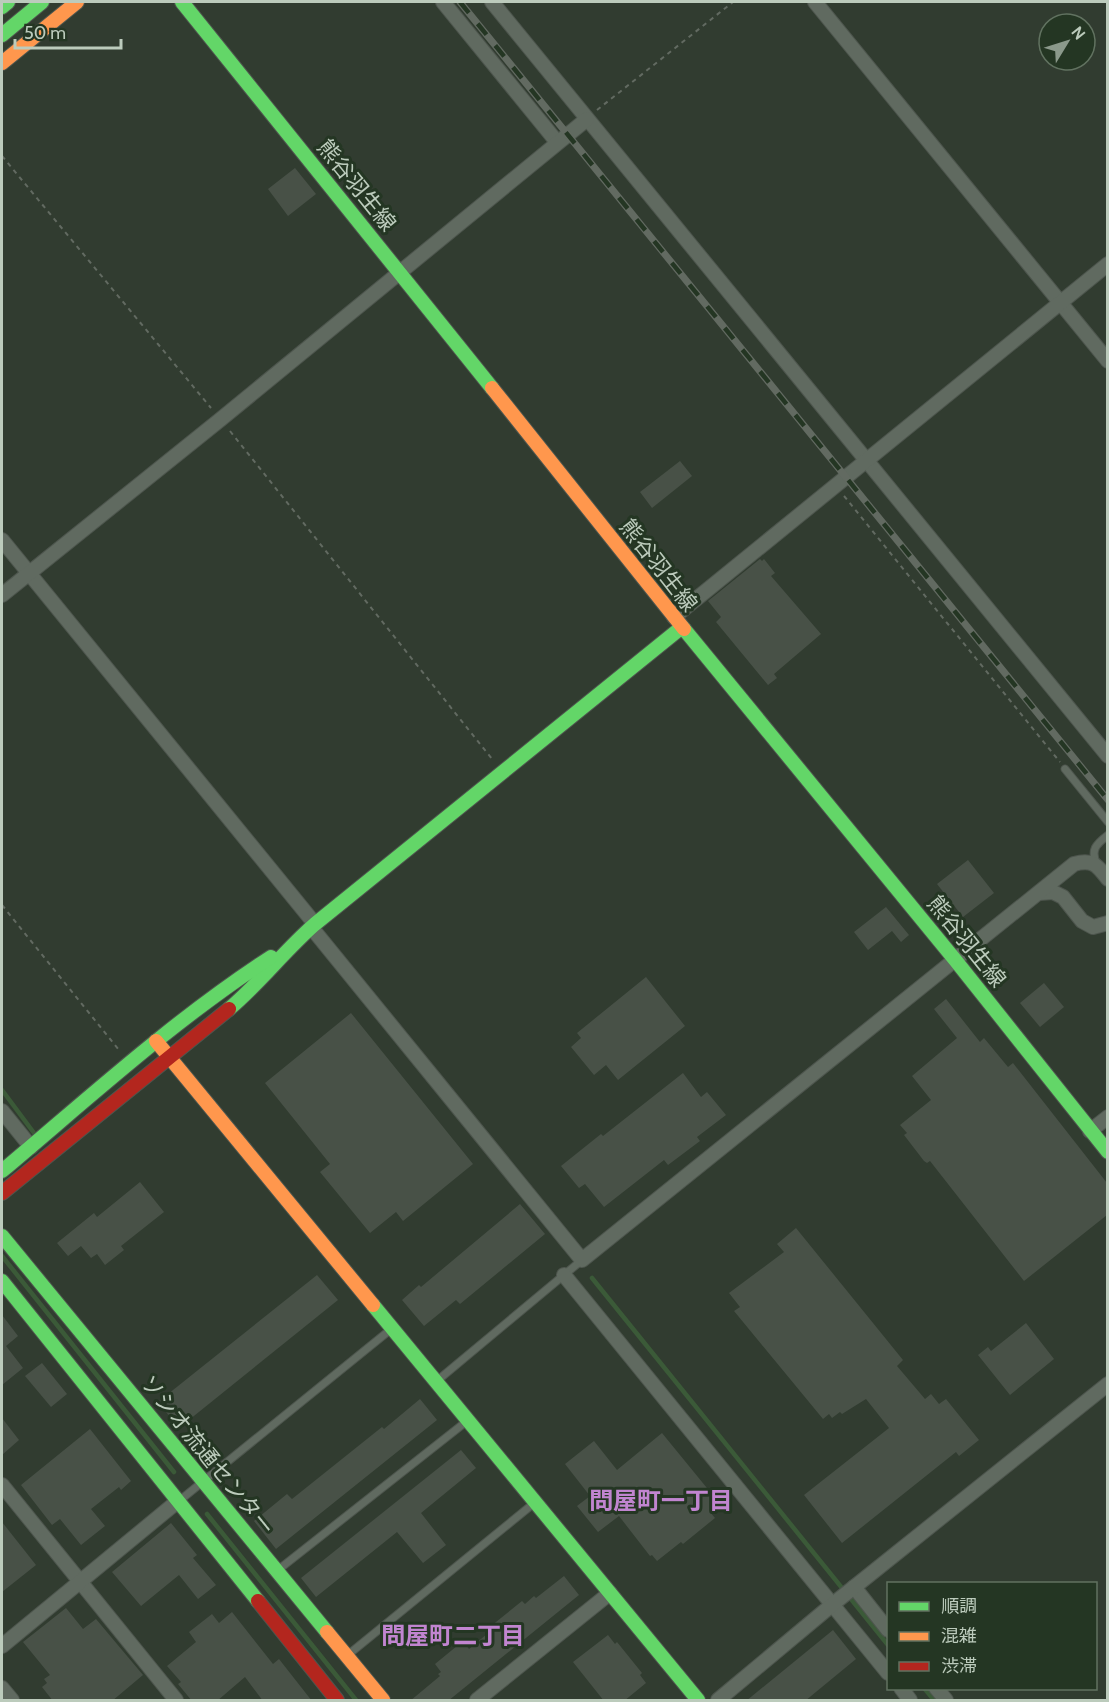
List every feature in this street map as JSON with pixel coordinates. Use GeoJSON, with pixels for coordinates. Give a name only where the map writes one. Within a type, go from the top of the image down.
{"type":"FeatureCollection","features":[{"type":"Feature","properties":{"kind":"street"},"geometry":{"type":"LineString","coordinates":[[2,7],[8,2]]}},
{"type":"Feature","properties":{"kind":"street"},"geometry":{"type":"LineString","coordinates":[[2,35],[42,2]]}},
{"type":"Feature","properties":{"kind":"street"},"geometry":{"type":"LineString","coordinates":[[2,63],[77,2]]}},
{"type":"Feature","properties":{"kind":"street","name":"熊谷羽生線"},"geometry":{"type":"LineString","coordinates":[[182,2],[678,622],[956,961],[1107,1152]]}},
{"type":"Feature","properties":{"kind":"street"},"geometry":{"type":"LineString","coordinates":[[443,2],[558,142]]}},
{"type":"Feature","properties":{"kind":"street"},"geometry":{"type":"LineString","coordinates":[[492,2],[1107,756]]}},
{"type":"Feature","properties":{"kind":"street"},"geometry":{"type":"LineString","coordinates":[[815,2],[1107,361]]}},
{"type":"Feature","properties":{"kind":"street"},"geometry":{"type":"LineString","coordinates":[[2,595],[587,118]]}},
{"type":"Feature","properties":{"kind":"street"},"geometry":{"type":"LineString","coordinates":[[2,1193],[247,994],[289,946],[313,925],[502,772],[865,460],[1107,264]]}},
{"type":"Feature","properties":{"kind":"street"},"geometry":{"type":"LineString","coordinates":[[2,540],[582,1260],[1074,864],[1086,861],[1097,866],[1107,879]]}},
{"type":"Feature","properties":{"kind":"street"},"geometry":{"type":"LineString","coordinates":[[1040,893],[1053,892],[1063,897],[1082,921],[1093,927],[1107,923]]}},
{"type":"Feature","properties":{"kind":"street"},"geometry":{"type":"LineString","coordinates":[[2,1171],[156,1041],[240,976],[289,946]]}},
{"type":"Feature","properties":{"kind":"street"},"geometry":{"type":"LineString","coordinates":[[156,1041],[698,1701]]}},
{"type":"Feature","properties":{"kind":"street"},"geometry":{"type":"LineString","coordinates":[[2,1111],[31,1147]]}},
{"type":"Feature","properties":{"kind":"street"},"geometry":{"type":"LineString","coordinates":[[1090,1131],[1107,1117]]}},
{"type":"Feature","properties":{"kind":"street","name":"ソシオ流通センター"},"geometry":{"type":"LineString","coordinates":[[2,1236],[383,1701]]}},
{"type":"Feature","properties":{"kind":"street"},"geometry":{"type":"LineString","coordinates":[[564,1275],[887,1672]]}},
{"type":"Feature","properties":{"kind":"street"},"geometry":{"type":"LineString","coordinates":[[2,1281],[337,1701]]}},
{"type":"Feature","properties":{"kind":"street"},"geometry":{"type":"LineString","coordinates":[[718,1701],[833,1604],[1107,1384]]}},
{"type":"Feature","properties":{"kind":"street"},"geometry":{"type":"LineString","coordinates":[[2,1485],[176,1701]]}},
{"type":"Feature","properties":{"kind":"street"},"geometry":{"type":"LineString","coordinates":[[2,1646],[178,1502]]}},
{"type":"Feature","properties":{"kind":"street"},"geometry":{"type":"LineString","coordinates":[[854,1587],[887,1629]]}},
{"type":"Feature","properties":{"kind":"street"},"geometry":{"type":"LineString","coordinates":[[477,1701],[610,1593]]}},
{"type":"Feature","properties":{"kind":"street"},"geometry":{"type":"LineString","coordinates":[[2,1688],[12,1701]]}},
{"type":"Feature","properties":{"kind":"lane"},"geometry":{"type":"LineString","coordinates":[[1065,769],[1107,822]]}},
{"type":"Feature","properties":{"kind":"lane"},"geometry":{"type":"LineString","coordinates":[[1097,866],[1093,858],[1093,851],[1096,844],[1107,835]]}},
{"type":"Feature","properties":{"kind":"lane"},"geometry":{"type":"LineString","coordinates":[[436,1382],[582,1260]]}},
{"type":"Feature","properties":{"kind":"lane"},"geometry":{"type":"LineString","coordinates":[[178,1502],[392,1329]]}},
{"type":"Feature","properties":{"kind":"lane"},"geometry":{"type":"LineString","coordinates":[[276,1571],[468,1420]]}},
{"type":"Feature","properties":{"kind":"lane"},"geometry":{"type":"LineString","coordinates":[[346,1656],[535,1503]]}},
{"type":"Feature","properties":{"kind":"path"},"geometry":{"type":"LineString","coordinates":[[587,118],[733,2]]}},
{"type":"Feature","properties":{"kind":"path"},"geometry":{"type":"LineString","coordinates":[[2,156],[220,419],[502,772]]}},
{"type":"Feature","properties":{"kind":"path"},"geometry":{"type":"LineString","coordinates":[[835,486],[1065,769]]}},
{"type":"Feature","properties":{"kind":"path"},"geometry":{"type":"LineString","coordinates":[[2,905],[130,1064]]}},
{"type":"Feature","properties":{"kind":"building"},"geometry":{"type":"Polygon","coordinates":[[[295,168],[316,194],[288,216],[268,189],[295,168]]]}},
{"type":"Feature","properties":{"kind":"building"},"geometry":{"type":"Polygon","coordinates":[[[680,461],[692,476],[652,508],[640,492],[680,461]]]}},
{"type":"Feature","properties":{"kind":"building"},"geometry":{"type":"Polygon","coordinates":[[[760,559],[762,561],[764,559],[775,573],[771,576],[821,634],[774,674],[777,678],[768,685],[716,622],[721,617],[708,601],[760,559]]]}},
{"type":"Feature","properties":{"kind":"building"},"geometry":{"type":"Polygon","coordinates":[[[968,860],[994,893],[963,917],[937,884],[968,860]]]}},
{"type":"Feature","properties":{"kind":"building"},"geometry":{"type":"Polygon","coordinates":[[[886,907],[909,935],[901,942],[892,931],[868,950],[854,932],[886,907]]]}},
{"type":"Feature","properties":{"kind":"building"},"geometry":{"type":"Polygon","coordinates":[[[646,977],[685,1026],[618,1080],[606,1065],[594,1075],[571,1047],[581,1038],[577,1033],[646,977]]]}},
{"type":"Feature","properties":{"kind":"building"},"geometry":{"type":"Polygon","coordinates":[[[1044,983],[1064,1007],[1040,1027],[1020,1003],[1044,983]]]}},
{"type":"Feature","properties":{"kind":"building"},"geometry":{"type":"Polygon","coordinates":[[[946,999],[980,1042],[984,1038],[1008,1067],[1013,1063],[1107,1183],[1107,1215],[1024,1281],[930,1161],[927,1163],[924,1161],[904,1135],[907,1133],[900,1125],[931,1100],[912,1076],[957,1038],[934,1009],[946,999]]]}},
{"type":"Feature","properties":{"kind":"building"},"geometry":{"type":"Polygon","coordinates":[[[351,1013],[473,1164],[403,1221],[396,1212],[370,1233],[320,1172],[330,1164],[265,1083],[351,1013]]]}},
{"type":"Feature","properties":{"kind":"building"},"geometry":{"type":"Polygon","coordinates":[[[683,1073],[701,1097],[707,1092],[726,1115],[697,1137],[700,1141],[668,1165],[664,1160],[604,1207],[585,1184],[579,1188],[561,1166],[683,1073]]]}},
{"type":"Feature","properties":{"kind":"building"},"geometry":{"type":"Polygon","coordinates":[[[140,1182],[164,1212],[121,1246],[124,1250],[105,1265],[97,1254],[91,1258],[81,1246],[68,1256],[57,1243],[94,1213],[97,1217],[140,1182]]]}},
{"type":"Feature","properties":{"kind":"building"},"geometry":{"type":"Polygon","coordinates":[[[520,1204],[545,1234],[460,1304],[456,1300],[424,1326],[402,1300],[419,1285],[421,1287],[520,1204]]]}},
{"type":"Feature","properties":{"kind":"building"},"geometry":{"type":"Polygon","coordinates":[[[796,1228],[903,1360],[897,1366],[925,1399],[931,1394],[939,1404],[946,1399],[979,1440],[959,1456],[956,1452],[842,1543],[804,1495],[889,1428],[866,1399],[842,1414],[840,1412],[832,1418],[829,1414],[823,1419],[734,1311],[740,1307],[729,1293],[784,1252],[777,1244],[796,1228]]]}},
{"type":"Feature","properties":{"kind":"building"},"geometry":{"type":"Polygon","coordinates":[[[317,1275],[338,1300],[179,1428],[158,1402],[317,1275]]]}},
{"type":"Feature","properties":{"kind":"building"},"geometry":{"type":"Polygon","coordinates":[[[2,1315],[18,1336],[6,1346],[23,1368],[2,1385],[2,1315]]]}},
{"type":"Feature","properties":{"kind":"building"},"geometry":{"type":"Polygon","coordinates":[[[1026,1323],[1054,1359],[1010,1395],[978,1355],[988,1347],[991,1351],[1026,1323]]]}},
{"type":"Feature","properties":{"kind":"building"},"geometry":{"type":"Polygon","coordinates":[[[42,1363],[67,1394],[51,1407],[25,1376],[42,1363]]]}},
{"type":"Feature","properties":{"kind":"building"},"geometry":{"type":"Polygon","coordinates":[[[420,1399],[437,1420],[276,1549],[254,1521],[287,1494],[292,1499],[420,1399]]]}},
{"type":"Feature","properties":{"kind":"building"},"geometry":{"type":"Polygon","coordinates":[[[2,1418],[19,1440],[2,1455],[2,1418]]]}},
{"type":"Feature","properties":{"kind":"building"},"geometry":{"type":"Polygon","coordinates":[[[90,1429],[131,1481],[121,1490],[119,1487],[91,1509],[105,1526],[81,1545],[60,1519],[52,1525],[21,1485],[90,1429]]]}},
{"type":"Feature","properties":{"kind":"building"},"geometry":{"type":"Polygon","coordinates":[[[662,1433],[720,1504],[710,1512],[715,1518],[683,1544],[681,1542],[657,1561],[652,1555],[650,1556],[619,1516],[598,1532],[577,1506],[590,1496],[565,1464],[594,1441],[617,1470],[662,1433]]]}},
{"type":"Feature","properties":{"kind":"building"},"geometry":{"type":"Polygon","coordinates":[[[461,1450],[476,1468],[421,1513],[446,1545],[423,1563],[397,1532],[316,1597],[301,1578],[461,1450]]]}},
{"type":"Feature","properties":{"kind":"building"},"geometry":{"type":"Polygon","coordinates":[[[2,1522],[36,1565],[2,1592],[2,1522]]]}},
{"type":"Feature","properties":{"kind":"building"},"geometry":{"type":"Polygon","coordinates":[[[171,1523],[197,1555],[193,1558],[216,1585],[198,1599],[179,1575],[141,1606],[112,1572],[171,1523]]]}},
{"type":"Feature","properties":{"kind":"building"},"geometry":{"type":"Polygon","coordinates":[[[564,1576],[579,1595],[448,1701],[410,1701],[440,1676],[438,1674],[441,1672],[435,1664],[463,1641],[469,1649],[493,1629],[491,1626],[522,1601],[525,1604],[534,1596],[536,1598],[564,1576]]]}},
{"type":"Feature","properties":{"kind":"building"},"geometry":{"type":"Polygon","coordinates":[[[66,1608],[83,1629],[96,1619],[143,1675],[112,1701],[53,1701],[42,1687],[47,1683],[44,1679],[50,1675],[23,1642],[66,1608]]]}},
{"type":"Feature","properties":{"kind":"building"},"geometry":{"type":"Polygon","coordinates":[[[232,1612],[273,1664],[279,1659],[312,1701],[263,1701],[245,1677],[217,1701],[192,1701],[178,1684],[181,1682],[167,1666],[196,1642],[189,1632],[212,1614],[219,1623],[232,1612]]]}},
{"type":"Feature","properties":{"kind":"building"},"geometry":{"type":"Polygon","coordinates":[[[833,1630],[856,1659],[805,1701],[746,1701],[833,1630]]]}},
{"type":"Feature","properties":{"kind":"building"},"geometry":{"type":"Polygon","coordinates":[[[608,1635],[615,1644],[617,1642],[642,1673],[640,1675],[646,1683],[624,1701],[604,1701],[573,1662],[608,1635]]]}},
{"type":"Feature","properties":{"kind":"waterway"},"geometry":{"type":"LineString","coordinates":[[2,1090],[34,1133]]}},
{"type":"Feature","properties":{"kind":"waterway"},"geometry":{"type":"LineString","coordinates":[[2,1256],[174,1472]]}},
{"type":"Feature","properties":{"kind":"waterway"},"geometry":{"type":"LineString","coordinates":[[592,1278],[887,1644]]}},
{"type":"Feature","properties":{"kind":"waterway"},"geometry":{"type":"LineString","coordinates":[[207,1514],[356,1700]]}},
{"type":"Feature","properties":{"kind":"waterway"},"geometry":{"type":"LineString","coordinates":[[926,1690],[934,1700]]}},
{"type":"Feature","properties":{"kind":"railway"},"geometry":{"type":"LineString","coordinates":[[460,2],[1108,800]]}},
{"type":"Feature","properties":{"kind":"traffic: fast"},"geometry":{"type":"LineString","coordinates":[[2,7],[8,2]]}},
{"type":"Feature","properties":{"kind":"traffic: fast"},"geometry":{"type":"LineString","coordinates":[[2,35],[42,2]]}},
{"type":"Feature","properties":{"kind":"traffic: fast"},"geometry":{"type":"LineString","coordinates":[[182,2],[492,388]]}},
{"type":"Feature","properties":{"kind":"traffic: fast"},"geometry":{"type":"LineString","coordinates":[[229,1009],[315,924],[682,627]]}},
{"type":"Feature","properties":{"kind":"traffic: fast"},"geometry":{"type":"LineString","coordinates":[[684,629],[956,961],[1108,1152]]}},
{"type":"Feature","properties":{"kind":"traffic: fast"},"geometry":{"type":"LineString","coordinates":[[2,1171],[166,1033],[271,957]]}},
{"type":"Feature","properties":{"kind":"traffic: fast"},"geometry":{"type":"LineString","coordinates":[[2,1236],[327,1632]]}},
{"type":"Feature","properties":{"kind":"traffic: fast"},"geometry":{"type":"LineString","coordinates":[[2,1281],[258,1601]]}},
{"type":"Feature","properties":{"kind":"traffic: fast"},"geometry":{"type":"LineString","coordinates":[[373,1305],[698,1700]]}},
{"type":"Feature","properties":{"kind":"traffic: slow"},"geometry":{"type":"LineString","coordinates":[[2,63],[77,2]]}},
{"type":"Feature","properties":{"kind":"traffic: slow"},"geometry":{"type":"LineString","coordinates":[[492,388],[684,629]]}},
{"type":"Feature","properties":{"kind":"traffic: slow"},"geometry":{"type":"LineString","coordinates":[[156,1041],[373,1305]]}},
{"type":"Feature","properties":{"kind":"traffic: slow"},"geometry":{"type":"LineString","coordinates":[[327,1632],[383,1700]]}},
{"type":"Feature","properties":{"kind":"traffic: jam"},"geometry":{"type":"LineString","coordinates":[[2,1193],[229,1009]]}},
{"type":"Feature","properties":{"kind":"traffic: jam"},"geometry":{"type":"LineString","coordinates":[[258,1601],[337,1700]]}},
{"type":"Feature","properties":{"kind":"district","name":"問屋町一丁目"},"geometry":{"type":"Point","coordinates":[661,1501]}},
{"type":"Feature","properties":{"kind":"district","name":"問屋町二丁目"},"geometry":{"type":"Point","coordinates":[453,1636]}}]}
